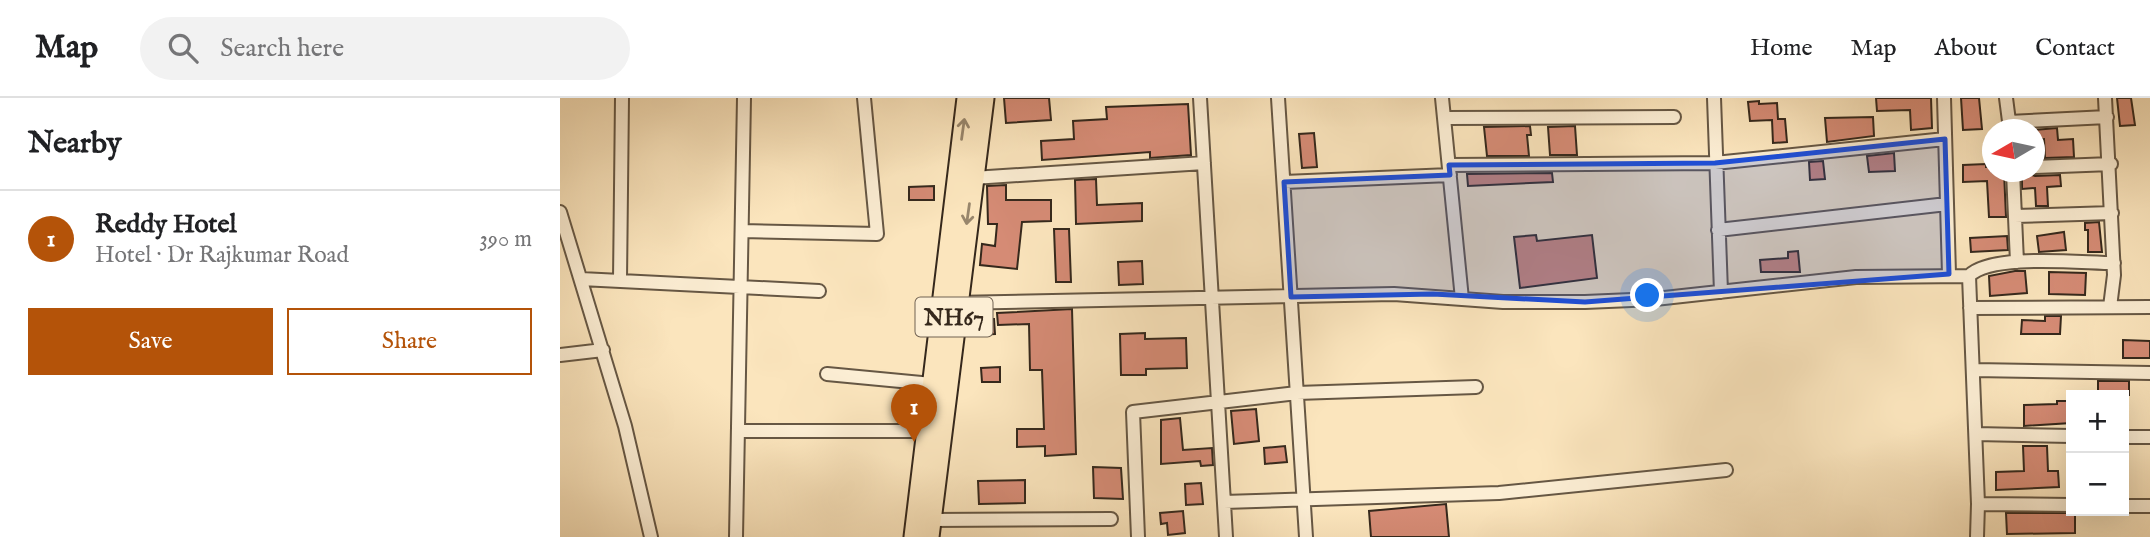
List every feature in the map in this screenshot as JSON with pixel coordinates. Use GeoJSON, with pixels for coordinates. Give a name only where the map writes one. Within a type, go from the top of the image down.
{"type":"FeatureCollection","features":[{"type":"Feature","properties":{"kind":"highway","name":"NH67"},"geometry":{"type":"LineString","coordinates":[[930,528],[967,98]]}},
{"type":"Feature","properties":{"kind":"highway","name":"NH67"},"geometry":{"type":"LineString","coordinates":[[914,537],[932,384],[974,178],[984,98]]}},
{"type":"Feature","properties":{"kind":"street"},"geometry":{"type":"LineString","coordinates":[[620,280],[622,98]]}},
{"type":"Feature","properties":{"kind":"street"},"geometry":{"type":"LineString","coordinates":[[736,537],[744,98]]}},
{"type":"Feature","properties":{"kind":"street"},"geometry":{"type":"LineString","coordinates":[[742,231],[877,234],[864,98]]}},
{"type":"Feature","properties":{"kind":"street"},"geometry":{"type":"LineString","coordinates":[[1200,98],[1226,537]]}},
{"type":"Feature","properties":{"kind":"street"},"geometry":{"type":"LineString","coordinates":[[1278,98],[1306,537]]}},
{"type":"Feature","properties":{"kind":"street"},"geometry":{"type":"LineString","coordinates":[[1442,98],[1462,299]]}},
{"type":"Feature","properties":{"kind":"street"},"geometry":{"type":"LineString","coordinates":[[1715,98],[1721,292]]}},
{"type":"Feature","properties":{"kind":"street"},"geometry":{"type":"LineString","coordinates":[[1944,98],[1949,274]]}},
{"type":"Feature","properties":{"kind":"street"},"geometry":{"type":"LineString","coordinates":[[2006,98],[2008,119]]}},
{"type":"Feature","properties":{"kind":"street"},"geometry":{"type":"LineString","coordinates":[[2105,98],[2111,164],[2113,263],[2110,307]]}},
{"type":"Feature","properties":{"kind":"street"},"geometry":{"type":"LineString","coordinates":[[1444,118],[1674,117]]}},
{"type":"Feature","properties":{"kind":"street"},"geometry":{"type":"LineString","coordinates":[[2045,123],[2107,117]]}},
{"type":"Feature","properties":{"kind":"street"},"geometry":{"type":"LineString","coordinates":[[1284,182],[1450,170],[1715,163],[1945,139]]}},
{"type":"Feature","properties":{"kind":"street"},"geometry":{"type":"LineString","coordinates":[[974,178],[1204,163]]}},
{"type":"Feature","properties":{"kind":"street"},"geometry":{"type":"LineString","coordinates":[[2045,167],[2111,164]]}},
{"type":"Feature","properties":{"kind":"street"},"geometry":{"type":"LineString","coordinates":[[2014,182],[2017,262]]}},
{"type":"Feature","properties":{"kind":"street"},"geometry":{"type":"LineString","coordinates":[[1718,230],[1947,204]]}},
{"type":"Feature","properties":{"kind":"street"},"geometry":{"type":"LineString","coordinates":[[560,212],[603,350],[651,537]]}},
{"type":"Feature","properties":{"kind":"street"},"geometry":{"type":"LineString","coordinates":[[2015,216],[2112,213]]}},
{"type":"Feature","properties":{"kind":"street"},"geometry":{"type":"LineString","coordinates":[[1977,537],[1976,434],[1969,275],[1976,268],[2017,262],[2113,263]]}},
{"type":"Feature","properties":{"kind":"street"},"geometry":{"type":"LineString","coordinates":[[949,303],[1394,294],[1433,294],[1462,299],[1585,302],[1721,292],[1856,277],[1969,275]]}},
{"type":"Feature","properties":{"kind":"street"},"geometry":{"type":"LineString","coordinates":[[581,279],[819,291]]}},
{"type":"Feature","properties":{"kind":"street"},"geometry":{"type":"LineString","coordinates":[[1970,307],[2150,307]]}},
{"type":"Feature","properties":{"kind":"street"},"geometry":{"type":"LineString","coordinates":[[560,355],[603,350]]}},
{"type":"Feature","properties":{"kind":"street"},"geometry":{"type":"LineString","coordinates":[[1974,370],[2150,373]]}},
{"type":"Feature","properties":{"kind":"street"},"geometry":{"type":"LineString","coordinates":[[827,374],[932,384]]}},
{"type":"Feature","properties":{"kind":"street"},"geometry":{"type":"LineString","coordinates":[[1138,537],[1133,412],[1217,400],[1297,393],[1476,387]]}},
{"type":"Feature","properties":{"kind":"street"},"geometry":{"type":"LineString","coordinates":[[738,430],[926,431]]}},
{"type":"Feature","properties":{"kind":"street"},"geometry":{"type":"LineString","coordinates":[[1976,434],[2066,436]]}},
{"type":"Feature","properties":{"kind":"street"},"geometry":{"type":"LineString","coordinates":[[2129,437],[2150,437]]}},
{"type":"Feature","properties":{"kind":"street"},"geometry":{"type":"LineString","coordinates":[[1224,502],[1303,497],[1499,493],[1726,470]]}},
{"type":"Feature","properties":{"kind":"street"},"geometry":{"type":"LineString","coordinates":[[1978,504],[2066,505]]}},
{"type":"Feature","properties":{"kind":"street"},"geometry":{"type":"LineString","coordinates":[[2129,506],[2150,506]]}},
{"type":"Feature","properties":{"kind":"street"},"geometry":{"type":"LineString","coordinates":[[930,528],[1111,519]]}},
{"type":"Feature","properties":{"kind":"highlighted area"},"geometry":{"type":"Polygon","coordinates":[[[1945,139],[1949,274],[1585,302],[1433,294],[1291,297],[1284,182],[1450,175],[1449,165],[1715,163],[1945,139]]]}},
{"type":"Feature","properties":{"kind":"building"},"geometry":{"type":"Polygon","coordinates":[[[1004,98],[1049,98],[1051,120],[1006,123],[1004,98]]]}},
{"type":"Feature","properties":{"kind":"building"},"geometry":{"type":"Polygon","coordinates":[[[1876,98],[1931,98],[1932,128],[1911,130],[1910,110],[1877,111],[1876,98]]]}},
{"type":"Feature","properties":{"kind":"building"},"geometry":{"type":"Polygon","coordinates":[[[1961,98],[1979,98],[1982,129],[1963,130],[1961,98]]]}},
{"type":"Feature","properties":{"kind":"building"},"geometry":{"type":"Polygon","coordinates":[[[2117,98],[2131,98],[2135,125],[2120,126],[2117,98]]]}},
{"type":"Feature","properties":{"kind":"building"},"geometry":{"type":"Polygon","coordinates":[[[1759,101],[1759,104],[1777,103],[1778,119],[1785,119],[1787,142],[1773,143],[1772,120],[1750,121],[1748,102],[1759,101]]]}},
{"type":"Feature","properties":{"kind":"building"},"geometry":{"type":"Polygon","coordinates":[[[1188,104],[1191,155],[1150,158],[1150,152],[1042,160],[1041,141],[1074,139],[1073,121],[1107,119],[1106,107],[1188,104]]]}},
{"type":"Feature","properties":{"kind":"building"},"geometry":{"type":"Polygon","coordinates":[[[1873,117],[1874,136],[1827,142],[1825,118],[1873,117]]]}},
{"type":"Feature","properties":{"kind":"building"},"geometry":{"type":"Polygon","coordinates":[[[1530,126],[1531,135],[1527,135],[1529,156],[1487,156],[1484,127],[1530,126]]]}},
{"type":"Feature","properties":{"kind":"building"},"geometry":{"type":"Polygon","coordinates":[[[1575,126],[1577,155],[1550,155],[1548,127],[1575,126]]]}},
{"type":"Feature","properties":{"kind":"building"},"geometry":{"type":"Polygon","coordinates":[[[2057,128],[2058,140],[2073,139],[2074,157],[2045,158],[2045,129],[2057,128]]]}},
{"type":"Feature","properties":{"kind":"building"},"geometry":{"type":"Polygon","coordinates":[[[1314,133],[1317,167],[1302,168],[1299,134],[1314,133]]]}},
{"type":"Feature","properties":{"kind":"building"},"geometry":{"type":"Polygon","coordinates":[[[1894,153],[1895,171],[1869,172],[1867,156],[1894,153]]]}},
{"type":"Feature","properties":{"kind":"building"},"geometry":{"type":"Polygon","coordinates":[[[1823,161],[1825,179],[1810,180],[1809,162],[1823,161]]]}},
{"type":"Feature","properties":{"kind":"building"},"geometry":{"type":"Polygon","coordinates":[[[1982,164],[1982,181],[1963,182],[1963,165],[1982,164]]]}},
{"type":"Feature","properties":{"kind":"building"},"geometry":{"type":"Polygon","coordinates":[[[1552,173],[1553,182],[1468,186],[1467,174],[1552,173]]]}},
{"type":"Feature","properties":{"kind":"building"},"geometry":{"type":"Polygon","coordinates":[[[2060,175],[2061,186],[2047,187],[2048,206],[2036,206],[2035,188],[2022,189],[2022,182],[2045,182],[2045,176],[2060,175]]]}},
{"type":"Feature","properties":{"kind":"building"},"geometry":{"type":"Polygon","coordinates":[[[1096,179],[1097,205],[1142,203],[1142,221],[1076,224],[1075,180],[1096,179]]]}},
{"type":"Feature","properties":{"kind":"building"},"geometry":{"type":"Polygon","coordinates":[[[1987,182],[2004,182],[2006,217],[1989,217],[1987,182]]]}},
{"type":"Feature","properties":{"kind":"building"},"geometry":{"type":"Polygon","coordinates":[[[1006,185],[1006,200],[1051,200],[1051,221],[1022,222],[1017,269],[980,265],[982,244],[995,246],[997,224],[988,224],[987,186],[1006,185]]]}},
{"type":"Feature","properties":{"kind":"building"},"geometry":{"type":"Polygon","coordinates":[[[934,186],[934,200],[909,200],[909,187],[934,186]]]}},
{"type":"Feature","properties":{"kind":"building"},"geometry":{"type":"Polygon","coordinates":[[[2099,222],[2102,252],[2088,252],[2088,230],[2085,230],[2085,223],[2099,222]]]}},
{"type":"Feature","properties":{"kind":"building"},"geometry":{"type":"Polygon","coordinates":[[[1054,229],[1069,229],[1071,282],[1056,282],[1054,229]]]}},
{"type":"Feature","properties":{"kind":"building"},"geometry":{"type":"Polygon","coordinates":[[[2064,232],[2066,250],[2039,252],[2037,236],[2064,232]]]}},
{"type":"Feature","properties":{"kind":"building"},"geometry":{"type":"Polygon","coordinates":[[[1536,235],[1537,241],[1592,235],[1597,278],[1520,288],[1514,237],[1536,235]]]}},
{"type":"Feature","properties":{"kind":"building"},"geometry":{"type":"Polygon","coordinates":[[[2007,236],[2008,250],[1971,252],[1970,238],[2007,236]]]}},
{"type":"Feature","properties":{"kind":"building"},"geometry":{"type":"Polygon","coordinates":[[[1798,251],[1800,272],[1761,272],[1760,260],[1788,258],[1788,252],[1798,251]]]}},
{"type":"Feature","properties":{"kind":"building"},"geometry":{"type":"Polygon","coordinates":[[[1142,261],[1143,284],[1119,285],[1118,262],[1142,261]]]}},
{"type":"Feature","properties":{"kind":"building"},"geometry":{"type":"Polygon","coordinates":[[[2025,271],[2027,293],[1990,296],[1989,276],[2025,271]]]}},
{"type":"Feature","properties":{"kind":"building"},"geometry":{"type":"Polygon","coordinates":[[[2049,272],[2086,273],[2085,295],[2049,294],[2049,272]]]}},
{"type":"Feature","properties":{"kind":"building"},"geometry":{"type":"Polygon","coordinates":[[[1072,309],[1076,454],[1045,456],[1045,446],[1017,447],[1017,429],[1044,429],[1042,370],[1030,370],[1029,324],[998,325],[997,313],[1072,309]]]}},
{"type":"Feature","properties":{"kind":"building"},"geometry":{"type":"Polygon","coordinates":[[[2045,316],[2061,316],[2060,334],[2021,334],[2022,320],[2045,321],[2045,316]]]}},
{"type":"Feature","properties":{"kind":"building"},"geometry":{"type":"Polygon","coordinates":[[[976,319],[994,319],[995,334],[976,335],[976,319]]]}},
{"type":"Feature","properties":{"kind":"building"},"geometry":{"type":"Polygon","coordinates":[[[1145,333],[1145,339],[1186,338],[1187,368],[1146,369],[1146,375],[1121,375],[1120,334],[1145,333]]]}},
{"type":"Feature","properties":{"kind":"building"},"geometry":{"type":"Polygon","coordinates":[[[2123,340],[2150,341],[2150,358],[2123,358],[2123,340]]]}},
{"type":"Feature","properties":{"kind":"building"},"geometry":{"type":"Polygon","coordinates":[[[1000,367],[1000,382],[982,382],[981,368],[1000,367]]]}},
{"type":"Feature","properties":{"kind":"building"},"geometry":{"type":"Polygon","coordinates":[[[2098,381],[2129,381],[2129,390],[2098,390],[2098,381]]]}},
{"type":"Feature","properties":{"kind":"building"},"geometry":{"type":"Polygon","coordinates":[[[2057,401],[2066,401],[2066,423],[2024,426],[2024,405],[2057,404],[2057,401]]]}},
{"type":"Feature","properties":{"kind":"building"},"geometry":{"type":"Polygon","coordinates":[[[1256,409],[1259,441],[1234,444],[1231,411],[1256,409]]]}},
{"type":"Feature","properties":{"kind":"building"},"geometry":{"type":"Polygon","coordinates":[[[1180,418],[1183,450],[1212,448],[1213,465],[1201,466],[1200,461],[1161,464],[1161,420],[1180,418]]]}},
{"type":"Feature","properties":{"kind":"building"},"geometry":{"type":"Polygon","coordinates":[[[1285,446],[1287,462],[1265,464],[1264,448],[1285,446]]]}},
{"type":"Feature","properties":{"kind":"building"},"geometry":{"type":"Polygon","coordinates":[[[2023,446],[2047,446],[2048,471],[2058,471],[2059,487],[1996,490],[1996,472],[2024,471],[2023,446]]]}},
{"type":"Feature","properties":{"kind":"building"},"geometry":{"type":"Polygon","coordinates":[[[1093,467],[1121,468],[1123,499],[1094,498],[1093,467]]]}},
{"type":"Feature","properties":{"kind":"building"},"geometry":{"type":"Polygon","coordinates":[[[1025,480],[1025,503],[979,504],[978,481],[1025,480]]]}},
{"type":"Feature","properties":{"kind":"building"},"geometry":{"type":"Polygon","coordinates":[[[1201,483],[1203,504],[1186,505],[1185,484],[1201,483]]]}},
{"type":"Feature","properties":{"kind":"building"},"geometry":{"type":"Polygon","coordinates":[[[1446,504],[1449,537],[1371,537],[1369,511],[1446,504]]]}},
{"type":"Feature","properties":{"kind":"building"},"geometry":{"type":"Polygon","coordinates":[[[1183,511],[1185,533],[1168,535],[1167,523],[1161,524],[1160,513],[1183,511]]]}},
{"type":"Feature","properties":{"kind":"building"},"geometry":{"type":"Polygon","coordinates":[[[2006,513],[2066,513],[2066,516],[2075,516],[2075,533],[2007,534],[2006,513]]]}},
{"type":"Feature","properties":{"kind":"place","name":"Reddy Hotel"},"geometry":{"type":"Point","coordinates":[914,442]}}]}
